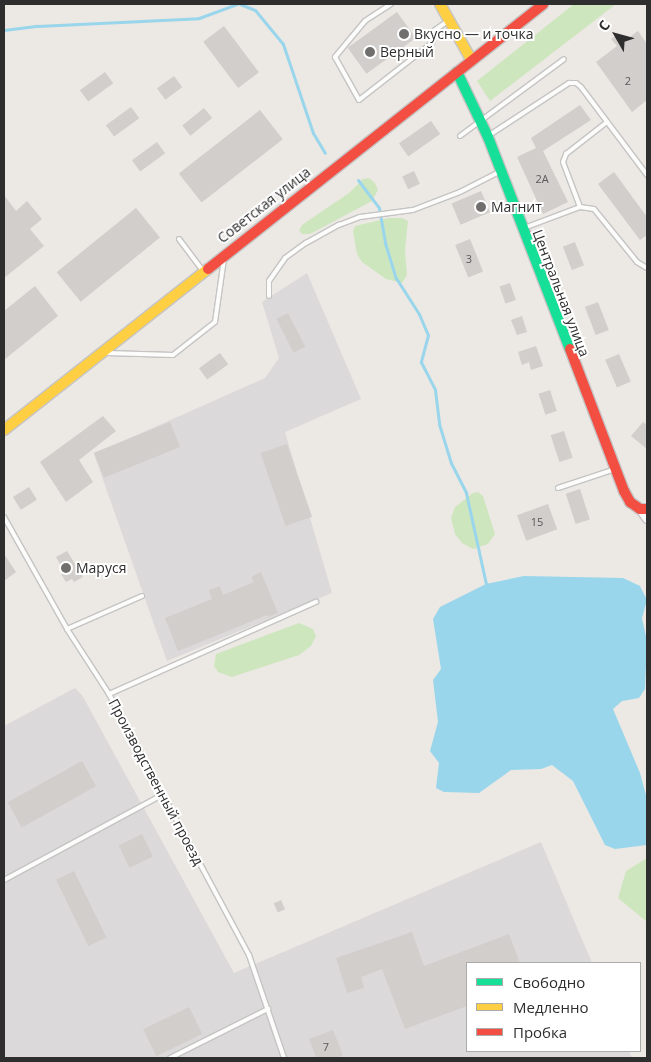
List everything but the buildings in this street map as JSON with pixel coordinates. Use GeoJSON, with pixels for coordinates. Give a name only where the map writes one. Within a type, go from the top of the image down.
{"type":"FeatureCollection","features":[{"type":"Feature","properties":{"kind":"main road"},"geometry":{"type":"LineString","coordinates":[[440,4],[472,61]]}},
{"type":"Feature","properties":{"kind":"main road","name":"Советская улица"},"geometry":{"type":"LineString","coordinates":[[4,430],[225,253],[544,4]]}},
{"type":"Feature","properties":{"kind":"main road","name":"Центральная улица"},"geometry":{"type":"LineString","coordinates":[[457,72],[488,137],[615,469],[630,502],[644,509]]}},
{"type":"Feature","properties":{"kind":"street","name":"Центральная улица"},"geometry":{"type":"LineString","coordinates":[[644,509],[647,519]]}},
{"type":"Feature","properties":{"kind":"lane"},"geometry":{"type":"LineString","coordinates":[[392,4],[365,21],[334,57],[359,100],[432,43],[435,30],[449,20]]}},
{"type":"Feature","properties":{"kind":"lane"},"geometry":{"type":"LineString","coordinates":[[460,136],[564,59]]}},
{"type":"Feature","properties":{"kind":"lane"},"geometry":{"type":"LineString","coordinates":[[488,137],[569,83],[576,83],[581,87],[647,175]]}},
{"type":"Feature","properties":{"kind":"lane"},"geometry":{"type":"LineString","coordinates":[[580,207],[563,162],[566,154],[607,122]]}},
{"type":"Feature","properties":{"kind":"lane"},"geometry":{"type":"LineString","coordinates":[[269,296],[268,281],[285,258],[306,243],[339,225],[360,217],[413,210],[460,192],[500,172]]}},
{"type":"Feature","properties":{"kind":"lane"},"geometry":{"type":"LineString","coordinates":[[522,229],[580,207],[594,209],[637,262],[647,268]]}},
{"type":"Feature","properties":{"kind":"lane"},"geometry":{"type":"LineString","coordinates":[[179,238],[203,271]]}},
{"type":"Feature","properties":{"kind":"lane"},"geometry":{"type":"LineString","coordinates":[[102,353],[173,355],[215,322],[225,253]]}},
{"type":"Feature","properties":{"kind":"lane"},"geometry":{"type":"LineString","coordinates":[[558,488],[615,469]]}},
{"type":"Feature","properties":{"kind":"lane","name":"Производственный проезд"},"geometry":{"type":"LineString","coordinates":[[4,517],[67,629],[109,694],[249,956],[284,1058]]}},
{"type":"Feature","properties":{"kind":"lane"},"geometry":{"type":"LineString","coordinates":[[67,629],[142,596]]}},
{"type":"Feature","properties":{"kind":"lane"},"geometry":{"type":"LineString","coordinates":[[109,694],[316,602]]}},
{"type":"Feature","properties":{"kind":"lane"},"geometry":{"type":"LineString","coordinates":[[4,880],[162,795]]}},
{"type":"Feature","properties":{"kind":"lane"},"geometry":{"type":"LineString","coordinates":[[170,1058],[268,1009]]}},
{"type":"Feature","properties":{"kind":"shaded area"},"geometry":{"type":"Polygon","coordinates":[[[307,273],[361,399],[285,432],[332,593],[167,661],[94,454],[265,378],[279,358],[262,302],[307,273]]]}},
{"type":"Feature","properties":{"kind":"shaded area"},"geometry":{"type":"Polygon","coordinates":[[[75,688],[82,695],[234,973],[541,842],[592,962],[466,962],[466,1052],[629,1052],[632,1058],[4,1058],[4,726],[75,688]]]}},
{"type":"Feature","properties":{"kind":"green space"},"geometry":{"type":"Polygon","coordinates":[[[574,4],[616,4],[490,101],[477,81],[574,4]]]}},
{"type":"Feature","properties":{"kind":"green space"},"geometry":{"type":"Polygon","coordinates":[[[369,178],[375,183],[378,190],[372,201],[310,234],[302,234],[299,230],[302,225],[349,193],[363,179],[369,178]]]}},
{"type":"Feature","properties":{"kind":"green space"},"geometry":{"type":"Polygon","coordinates":[[[389,218],[402,218],[408,221],[405,250],[407,275],[402,283],[386,279],[362,262],[357,254],[353,231],[355,226],[389,218]]]}},
{"type":"Feature","properties":{"kind":"green space"},"geometry":{"type":"Polygon","coordinates":[[[478,492],[483,496],[495,534],[488,544],[473,549],[462,543],[455,534],[451,518],[455,507],[473,493],[478,492]]]}},
{"type":"Feature","properties":{"kind":"green space"},"geometry":{"type":"Polygon","coordinates":[[[299,623],[313,629],[316,636],[311,646],[299,655],[232,677],[218,672],[214,666],[216,654],[299,623]]]}},
{"type":"Feature","properties":{"kind":"green space"},"geometry":{"type":"Polygon","coordinates":[[[647,858],[647,922],[618,898],[626,871],[647,858]]]}},
{"type":"Feature","properties":{"kind":"water"},"geometry":{"type":"Polygon","coordinates":[[[524,576],[623,578],[640,586],[647,600],[642,618],[647,641],[645,689],[639,698],[622,701],[613,709],[640,773],[646,795],[647,845],[615,849],[605,845],[573,781],[552,765],[541,769],[511,770],[479,793],[444,792],[436,788],[439,763],[430,751],[438,722],[433,680],[441,669],[433,619],[440,607],[486,584],[524,576]]]}},
{"type":"Feature","properties":{"kind":"waterway"},"geometry":{"type":"LineString","coordinates":[[4,30],[38,26],[199,18],[237,4]]}},
{"type":"Feature","properties":{"kind":"waterway"},"geometry":{"type":"LineString","coordinates":[[240,4],[255,10],[283,44],[313,133],[325,153]]}},
{"type":"Feature","properties":{"kind":"waterway"},"geometry":{"type":"LineString","coordinates":[[358,180],[379,208],[385,243],[396,278],[419,314],[428,335],[421,362],[435,390],[439,424],[451,463],[466,493],[486,584]]}},
{"type":"Feature","properties":{"kind":"traffic: fast"},"geometry":{"type":"LineString","coordinates":[[457,72],[488,137],[570,349]]}},
{"type":"Feature","properties":{"kind":"traffic: slow"},"geometry":{"type":"LineString","coordinates":[[440,4],[472,61]]}},
{"type":"Feature","properties":{"kind":"traffic: slow"},"geometry":{"type":"LineString","coordinates":[[4,430],[208,269]]}},
{"type":"Feature","properties":{"kind":"traffic: jam"},"geometry":{"type":"LineString","coordinates":[[208,269],[543,4]]}},
{"type":"Feature","properties":{"kind":"traffic: jam"},"geometry":{"type":"LineString","coordinates":[[570,349],[624,491],[630,502],[640,509],[647,509]]}},
{"type":"Feature","properties":{"kind":"place","name":"Вкусно — и точка"},"geometry":{"type":"Point","coordinates":[404,34]}},
{"type":"Feature","properties":{"kind":"place","name":"Верный"},"geometry":{"type":"Point","coordinates":[370,52]}},
{"type":"Feature","properties":{"kind":"place","name":"Магнит"},"geometry":{"type":"Point","coordinates":[481,207]}},
{"type":"Feature","properties":{"kind":"place","name":"Маруся"},"geometry":{"type":"Point","coordinates":[66,568]}}]}
